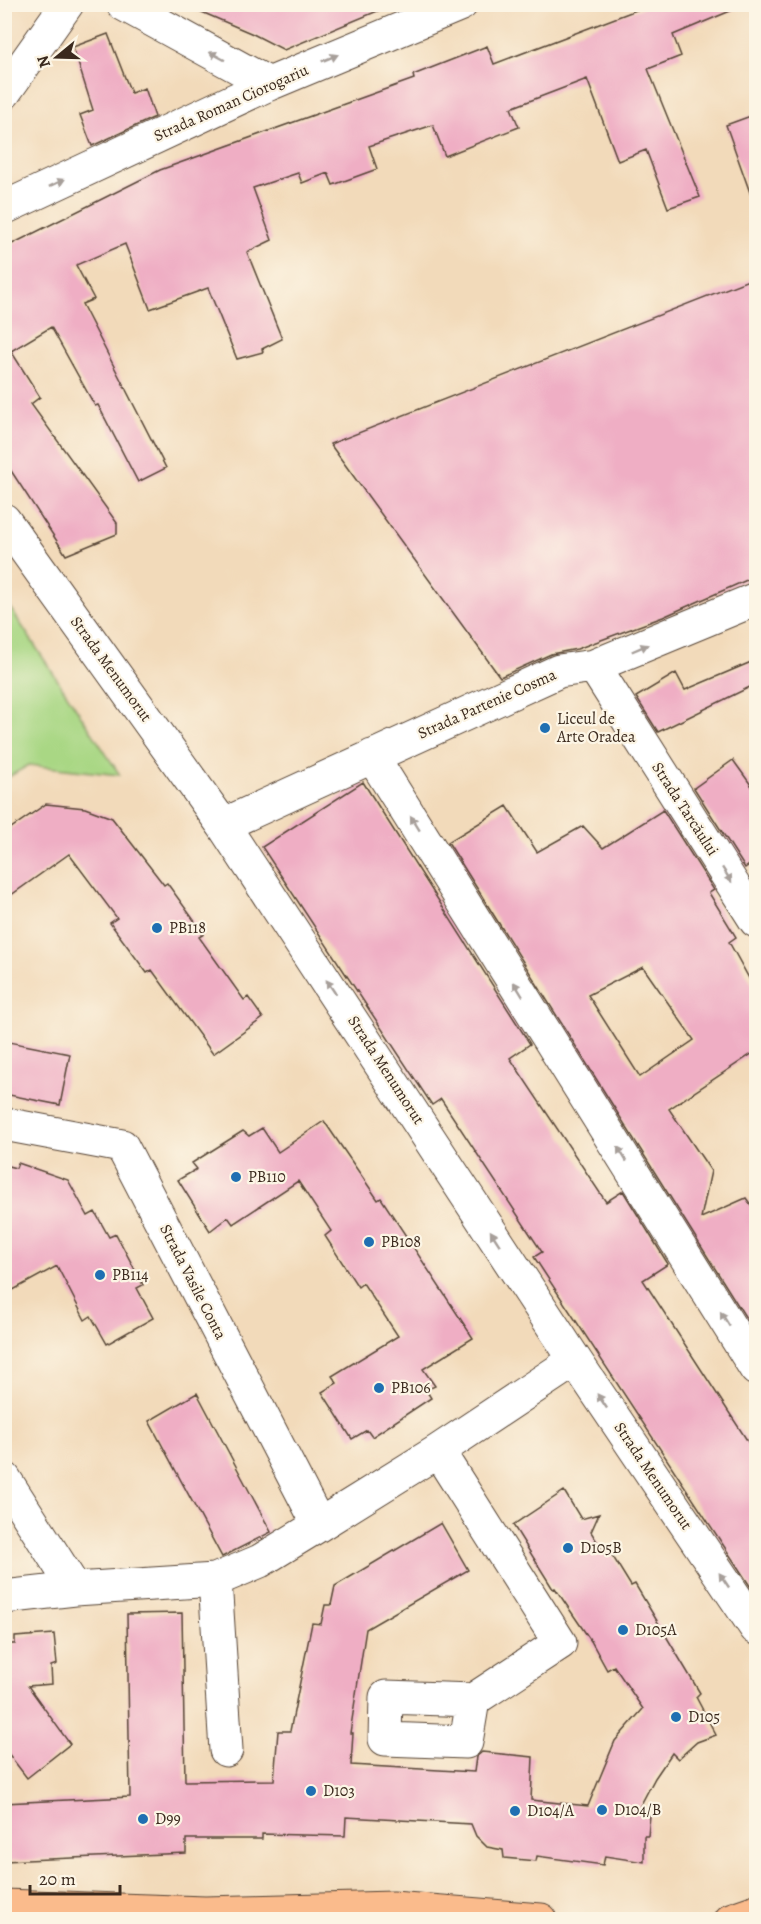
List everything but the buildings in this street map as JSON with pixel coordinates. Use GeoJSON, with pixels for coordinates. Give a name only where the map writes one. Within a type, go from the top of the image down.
{"type":"FeatureCollection","features":[{"type":"Feature","properties":{"kind":"main road"},"geometry":{"type":"LineString","coordinates":[[4,1906],[205,1913],[393,1908],[541,1920]]}},
{"type":"Feature","properties":{"kind":"main road"},"geometry":{"type":"LineString","coordinates":[[730,1920],[756,1911]]}},
{"type":"Feature","properties":{"kind":"street"},"geometry":{"type":"LineString","coordinates":[[4,93],[67,4]]}},
{"type":"Feature","properties":{"kind":"street"},"geometry":{"type":"LineString","coordinates":[[123,4],[269,84]]}},
{"type":"Feature","properties":{"kind":"street","name":"Strada Roman Ciorogariu"},"geometry":{"type":"LineString","coordinates":[[4,208],[269,84],[461,4]]}},
{"type":"Feature","properties":{"kind":"street","name":"Strada Menumorut"},"geometry":{"type":"LineString","coordinates":[[9,532],[223,825],[575,1360],[756,1628]]}},
{"type":"Feature","properties":{"kind":"street","name":"Strada Partenie Cosma"},"geometry":{"type":"LineString","coordinates":[[223,825],[559,671],[594,666],[756,599]]}},
{"type":"Feature","properties":{"kind":"street","name":"Strada Tarcăului"},"geometry":{"type":"LineString","coordinates":[[594,666],[756,921]]}},
{"type":"Feature","properties":{"kind":"street"},"geometry":{"type":"LineString","coordinates":[[372,756],[756,1369]]}},
{"type":"Feature","properties":{"kind":"street","name":"Strada Vasile Conta"},"geometry":{"type":"LineString","coordinates":[[4,1124],[122,1146],[319,1525]]}},
{"type":"Feature","properties":{"kind":"street"},"geometry":{"type":"LineString","coordinates":[[4,1597],[75,1589],[215,1580],[260,1561],[319,1525],[438,1451],[575,1360]]}},
{"type":"Feature","properties":{"kind":"street"},"geometry":{"type":"LineString","coordinates":[[438,1451],[560,1643],[473,1700]]}},
{"type":"Feature","properties":{"kind":"street"},"geometry":{"type":"LineString","coordinates":[[4,1478],[75,1589]]}},
{"type":"Feature","properties":{"kind":"street"},"geometry":{"type":"LineString","coordinates":[[215,1580],[226,1749]]}},
{"type":"Feature","properties":{"kind":"green space"},"geometry":{"type":"Polygon","coordinates":[[[5,600],[120,775],[29,765],[5,779],[5,600]]]}},
{"type":"Feature","properties":{"kind":"place","name":"Liceul de Arte Oradea"},"geometry":{"type":"Point","coordinates":[545,728]}},
{"type":"Feature","properties":{"kind":"place","name":"PB118"},"geometry":{"type":"Point","coordinates":[157,928]}},
{"type":"Feature","properties":{"kind":"place","name":"PB110"},"geometry":{"type":"Point","coordinates":[236,1177]}},
{"type":"Feature","properties":{"kind":"place","name":"PB108"},"geometry":{"type":"Point","coordinates":[369,1242]}},
{"type":"Feature","properties":{"kind":"place","name":"PB114"},"geometry":{"type":"Point","coordinates":[100,1275]}},
{"type":"Feature","properties":{"kind":"place","name":"PB106"},"geometry":{"type":"Point","coordinates":[379,1388]}},
{"type":"Feature","properties":{"kind":"place","name":"D105B"},"geometry":{"type":"Point","coordinates":[568,1548]}},
{"type":"Feature","properties":{"kind":"place","name":"D105A"},"geometry":{"type":"Point","coordinates":[623,1630]}},
{"type":"Feature","properties":{"kind":"place","name":"D105"},"geometry":{"type":"Point","coordinates":[676,1717]}},
{"type":"Feature","properties":{"kind":"place","name":"D103"},"geometry":{"type":"Point","coordinates":[311,1791]}},
{"type":"Feature","properties":{"kind":"place","name":"D104/B"},"geometry":{"type":"Point","coordinates":[602,1810]}},
{"type":"Feature","properties":{"kind":"place","name":"D104/A"},"geometry":{"type":"Point","coordinates":[515,1811]}},
{"type":"Feature","properties":{"kind":"place","name":"D99"},"geometry":{"type":"Point","coordinates":[143,1819]}}]}
